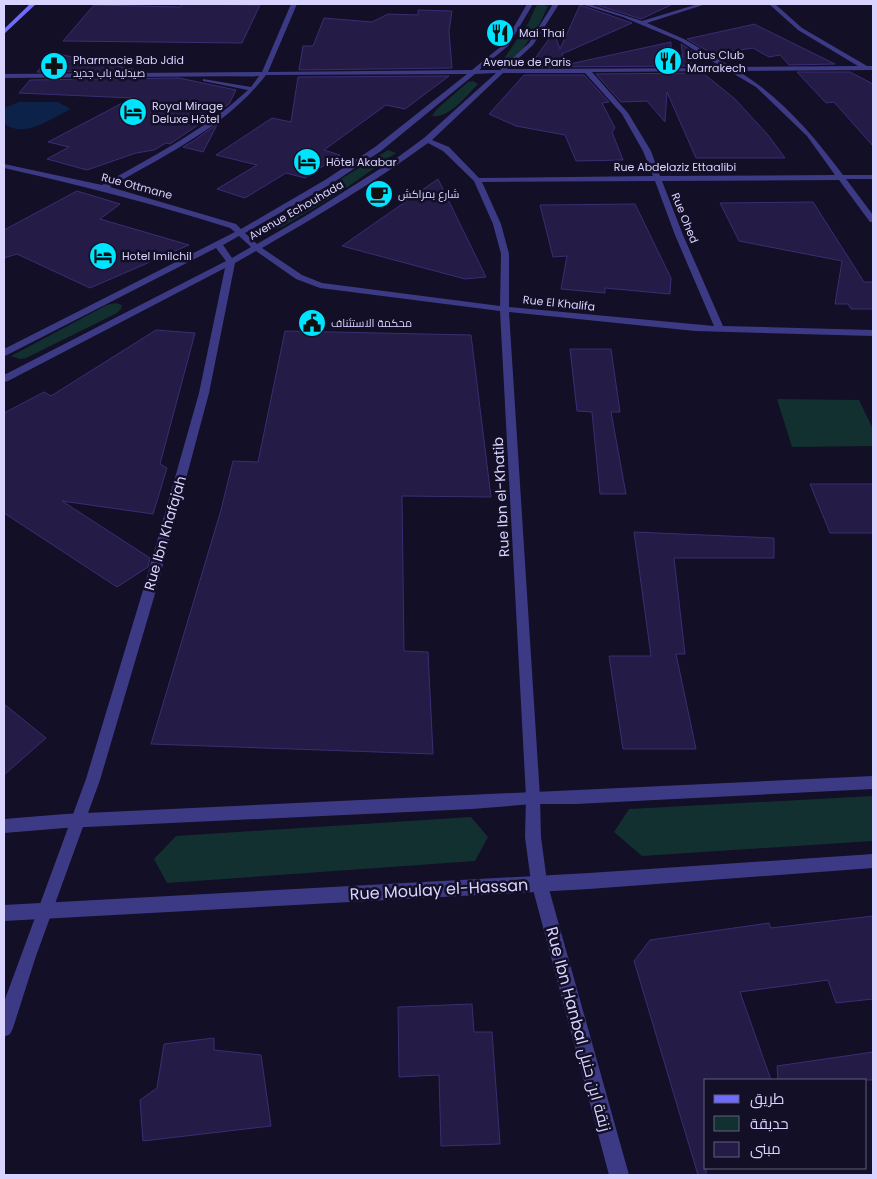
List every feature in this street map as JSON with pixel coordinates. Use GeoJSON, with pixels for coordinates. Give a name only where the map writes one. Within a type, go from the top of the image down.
{"type":"FeatureCollection","features":[{"type":"Feature","properties":{"kind":"main road"},"geometry":{"type":"LineString","coordinates":[[4,32],[33,4]]}},
{"type":"Feature","properties":{"kind":"street"},"geometry":{"type":"LineString","coordinates":[[103,188],[220,118],[234,107],[264,74],[294,4]]}},
{"type":"Feature","properties":{"kind":"street","name":"Avenue Echouhada"},"geometry":{"type":"LineString","coordinates":[[4,353],[218,242],[249,228],[328,182],[369,154],[506,45],[530,4]]}},
{"type":"Feature","properties":{"kind":"street","name":"Avenue Echouhada"},"geometry":{"type":"LineString","coordinates":[[8,377],[231,262],[310,216],[427,140],[531,44],[556,4]]}},
{"type":"Feature","properties":{"kind":"street"},"geometry":{"type":"LineString","coordinates":[[584,4],[641,23],[682,40],[758,86],[809,136],[873,220]]}},
{"type":"Feature","properties":{"kind":"street"},"geometry":{"type":"LineString","coordinates":[[641,23],[702,4]]}},
{"type":"Feature","properties":{"kind":"street"},"geometry":{"type":"LineString","coordinates":[[772,4],[800,29],[870,68],[873,72]]}},
{"type":"Feature","properties":{"kind":"street","name":"Avenue de Paris"},"geometry":{"type":"LineString","coordinates":[[4,76],[870,68]]}},
{"type":"Feature","properties":{"kind":"street","name":"Rue Ohed"},"geometry":{"type":"LineString","coordinates":[[588,72],[625,113],[647,151],[720,329]]}},
{"type":"Feature","properties":{"kind":"street","name":"Avenue de Paris"},"geometry":{"type":"LineString","coordinates":[[180,75],[252,89]]}},
{"type":"Feature","properties":{"kind":"street","name":"Rue Ibn el-Khatib"},"geometry":{"type":"LineString","coordinates":[[427,140],[446,149],[477,180],[497,224],[505,254],[504,309],[533,797],[533,837],[539,882]]}},
{"type":"Feature","properties":{"kind":"street","name":"Rue Ottmane"},"geometry":{"type":"LineString","coordinates":[[4,166],[103,188],[234,226],[255,247]]}},
{"type":"Feature","properties":{"kind":"street","name":"Rue Abdelaziz Ettaalibi"},"geometry":{"type":"LineString","coordinates":[[477,180],[873,177]]}},
{"type":"Feature","properties":{"kind":"street"},"geometry":{"type":"LineString","coordinates":[[218,242],[231,262]]}},
{"type":"Feature","properties":{"kind":"street","name":"Rue El Khalifa"},"geometry":{"type":"LineString","coordinates":[[255,247],[299,277],[320,285],[504,309],[695,328],[873,333]]}},
{"type":"Feature","properties":{"kind":"street","name":"Rue Ibn Khafajah"},"geometry":{"type":"LineString","coordinates":[[4,1028],[24,963],[79,822],[87,790],[93,780],[184,470],[221,318],[231,262]]}},
{"type":"Feature","properties":{"kind":"street"},"geometry":{"type":"LineString","coordinates":[[4,369],[8,377]]}},
{"type":"Feature","properties":{"kind":"street"},"geometry":{"type":"LineString","coordinates":[[4,826],[472,802],[533,797],[576,797],[873,782]]}},
{"type":"Feature","properties":{"kind":"street","name":"Rue Moulay el-Hassan"},"geometry":{"type":"LineString","coordinates":[[4,912],[478,887],[539,882],[589,881],[873,861]]}},
{"type":"Feature","properties":{"kind":"street","name":"Rue Ibn Hanbal زنقة ابن حنبل"},"geometry":{"type":"LineString","coordinates":[[539,882],[619,1175]]}},
{"type":"Feature","properties":{"kind":"green space"},"geometry":{"type":"Polygon","coordinates":[[[541,4],[548,6],[540,23],[514,62],[505,63],[503,60],[529,22],[536,6],[541,4]]]}},
{"type":"Feature","properties":{"kind":"green space"},"geometry":{"type":"Polygon","coordinates":[[[473,81],[478,84],[457,105],[445,114],[432,116],[437,109],[468,82],[473,81]]]}},
{"type":"Feature","properties":{"kind":"green space"},"geometry":{"type":"Polygon","coordinates":[[[388,150],[396,153],[339,193],[282,227],[268,228],[268,224],[388,150]]]}},
{"type":"Feature","properties":{"kind":"green space"},"geometry":{"type":"Polygon","coordinates":[[[116,303],[122,305],[117,313],[26,358],[20,359],[11,356],[107,305],[116,303]]]}},
{"type":"Feature","properties":{"kind":"green space"},"geometry":{"type":"Polygon","coordinates":[[[777,399],[859,400],[873,429],[873,446],[792,447],[777,399]]]}},
{"type":"Feature","properties":{"kind":"green space"},"geometry":{"type":"Polygon","coordinates":[[[873,796],[873,841],[642,856],[614,832],[629,809],[873,796]]]}},
{"type":"Feature","properties":{"kind":"green space"},"geometry":{"type":"Polygon","coordinates":[[[471,817],[488,837],[475,861],[167,883],[154,859],[176,836],[471,817]]]}},
{"type":"Feature","properties":{"kind":"water"},"geometry":{"type":"Polygon","coordinates":[[[19,102],[58,102],[71,109],[38,126],[20,129],[12,128],[4,123],[4,108],[19,102]]]}},
{"type":"Feature","properties":{"kind":"building"},"geometry":{"type":"Polygon","coordinates":[[[183,4],[260,5],[242,43],[63,41],[94,5],[180,7],[183,4]]]}},
{"type":"Feature","properties":{"kind":"building"},"geometry":{"type":"Polygon","coordinates":[[[594,4],[673,4],[641,19],[594,4]]]}},
{"type":"Feature","properties":{"kind":"building"},"geometry":{"type":"Polygon","coordinates":[[[580,5],[632,23],[562,54],[565,65],[671,42],[671,47],[683,57],[681,44],[700,56],[685,58],[695,66],[529,67],[554,32],[560,49],[580,5]]]}},
{"type":"Feature","properties":{"kind":"building"},"geometry":{"type":"Polygon","coordinates":[[[418,10],[452,11],[449,31],[452,68],[299,70],[303,46],[313,46],[324,18],[372,22],[388,14],[418,15],[418,10]]]}},
{"type":"Feature","properties":{"kind":"building"},"geometry":{"type":"Polygon","coordinates":[[[755,24],[835,64],[789,65],[780,55],[769,57],[753,48],[713,54],[687,39],[755,24]]]}},
{"type":"Feature","properties":{"kind":"building"},"geometry":{"type":"Polygon","coordinates":[[[53,53],[142,71],[37,72],[53,53]]]}},
{"type":"Feature","properties":{"kind":"building"},"geometry":{"type":"Polygon","coordinates":[[[797,72],[850,72],[873,84],[873,146],[834,102],[826,103],[797,72]]]}},
{"type":"Feature","properties":{"kind":"building"},"geometry":{"type":"Polygon","coordinates":[[[703,73],[735,99],[768,135],[785,158],[696,158],[667,92],[665,122],[647,101],[621,102],[596,74],[703,73]]]}},
{"type":"Feature","properties":{"kind":"building"},"geometry":{"type":"Polygon","coordinates":[[[524,75],[584,75],[609,102],[602,103],[615,128],[612,132],[623,160],[576,161],[565,135],[516,126],[489,114],[524,75]]]}},
{"type":"Feature","properties":{"kind":"building"},"geometry":{"type":"Polygon","coordinates":[[[449,76],[405,109],[386,105],[324,150],[340,155],[305,178],[286,173],[245,198],[217,189],[257,165],[216,155],[272,118],[291,122],[298,77],[449,76]]]}},
{"type":"Feature","properties":{"kind":"building"},"geometry":{"type":"Polygon","coordinates":[[[179,78],[236,90],[229,104],[170,144],[166,143],[154,150],[136,153],[87,170],[47,159],[69,147],[48,142],[132,98],[19,93],[30,80],[179,78]]]}},
{"type":"Feature","properties":{"kind":"building"},"geometry":{"type":"Polygon","coordinates":[[[218,123],[203,152],[183,147],[195,140],[218,123]]]}},
{"type":"Feature","properties":{"kind":"building"},"geometry":{"type":"Polygon","coordinates":[[[438,179],[486,277],[465,279],[342,246],[438,179]]]}},
{"type":"Feature","properties":{"kind":"building"},"geometry":{"type":"Polygon","coordinates":[[[77,191],[120,204],[100,219],[189,245],[90,288],[17,254],[4,258],[4,230],[77,191]]]}},
{"type":"Feature","properties":{"kind":"building"},"geometry":{"type":"Polygon","coordinates":[[[813,202],[864,282],[873,282],[873,309],[851,309],[848,304],[835,304],[842,261],[739,241],[720,203],[813,202]]]}},
{"type":"Feature","properties":{"kind":"building"},"geometry":{"type":"Polygon","coordinates":[[[635,204],[671,278],[670,294],[605,288],[605,293],[561,289],[567,256],[553,257],[540,205],[635,204]]]}},
{"type":"Feature","properties":{"kind":"building"},"geometry":{"type":"Polygon","coordinates":[[[156,330],[195,333],[160,464],[167,468],[153,514],[62,501],[150,558],[148,567],[117,587],[4,513],[4,413],[44,392],[51,396],[156,330]]]}},
{"type":"Feature","properties":{"kind":"building"},"geometry":{"type":"Polygon","coordinates":[[[285,331],[471,335],[491,497],[402,496],[404,651],[428,652],[433,754],[151,744],[221,510],[233,461],[258,462],[285,331]]]}},
{"type":"Feature","properties":{"kind":"building"},"geometry":{"type":"Polygon","coordinates":[[[570,349],[611,349],[620,412],[611,412],[626,494],[600,494],[592,412],[577,411],[570,349]]]}},
{"type":"Feature","properties":{"kind":"building"},"geometry":{"type":"Polygon","coordinates":[[[810,484],[873,484],[873,533],[830,533],[810,484]]]}},
{"type":"Feature","properties":{"kind":"building"},"geometry":{"type":"Polygon","coordinates":[[[634,532],[774,538],[774,558],[674,558],[685,654],[676,654],[696,749],[623,749],[609,656],[651,656],[634,532]]]}},
{"type":"Feature","properties":{"kind":"building"},"geometry":{"type":"Polygon","coordinates":[[[4,704],[46,738],[4,775],[4,704]]]}},
{"type":"Feature","properties":{"kind":"building"},"geometry":{"type":"Polygon","coordinates":[[[873,916],[873,999],[836,1003],[828,980],[740,992],[771,1079],[704,1079],[704,1169],[706,1169],[706,1175],[698,1175],[634,961],[650,940],[769,923],[771,928],[873,916]]]}},
{"type":"Feature","properties":{"kind":"building"},"geometry":{"type":"Polygon","coordinates":[[[472,1004],[474,1032],[492,1032],[500,1144],[441,1146],[439,1075],[399,1077],[398,1007],[472,1004]]]}},
{"type":"Feature","properties":{"kind":"building"},"geometry":{"type":"Polygon","coordinates":[[[214,1038],[214,1050],[261,1055],[271,1126],[143,1141],[140,1100],[157,1088],[164,1044],[214,1038]]]}},
{"type":"Feature","properties":{"kind":"building"},"geometry":{"type":"Polygon","coordinates":[[[873,1052],[873,1080],[778,1079],[777,1066],[873,1052]]]}},
{"type":"Feature","properties":{"kind":"place","name":"Mai Thai"},"geometry":{"type":"Point","coordinates":[500,33]}},
{"type":"Feature","properties":{"kind":"place","name":"Lotus Club Marrakech"},"geometry":{"type":"Point","coordinates":[668,61]}},
{"type":"Feature","properties":{"kind":"place","name":"Pharmacie Bab Jdid صيدلية باب جديد"},"geometry":{"type":"Point","coordinates":[54,66]}},
{"type":"Feature","properties":{"kind":"place","name":"Royal Mirage Deluxe Hôtel"},"geometry":{"type":"Point","coordinates":[133,112]}},
{"type":"Feature","properties":{"kind":"place","name":"Hôtel Akabar"},"geometry":{"type":"Point","coordinates":[307,162]}},
{"type":"Feature","properties":{"kind":"place","name":"شارع بمراكش"},"geometry":{"type":"Point","coordinates":[379,194]}},
{"type":"Feature","properties":{"kind":"place","name":"Hotel Imilchil"},"geometry":{"type":"Point","coordinates":[103,256]}},
{"type":"Feature","properties":{"kind":"place","name":"محكمة الاستئناف"},"geometry":{"type":"Point","coordinates":[312,323]}}]}
